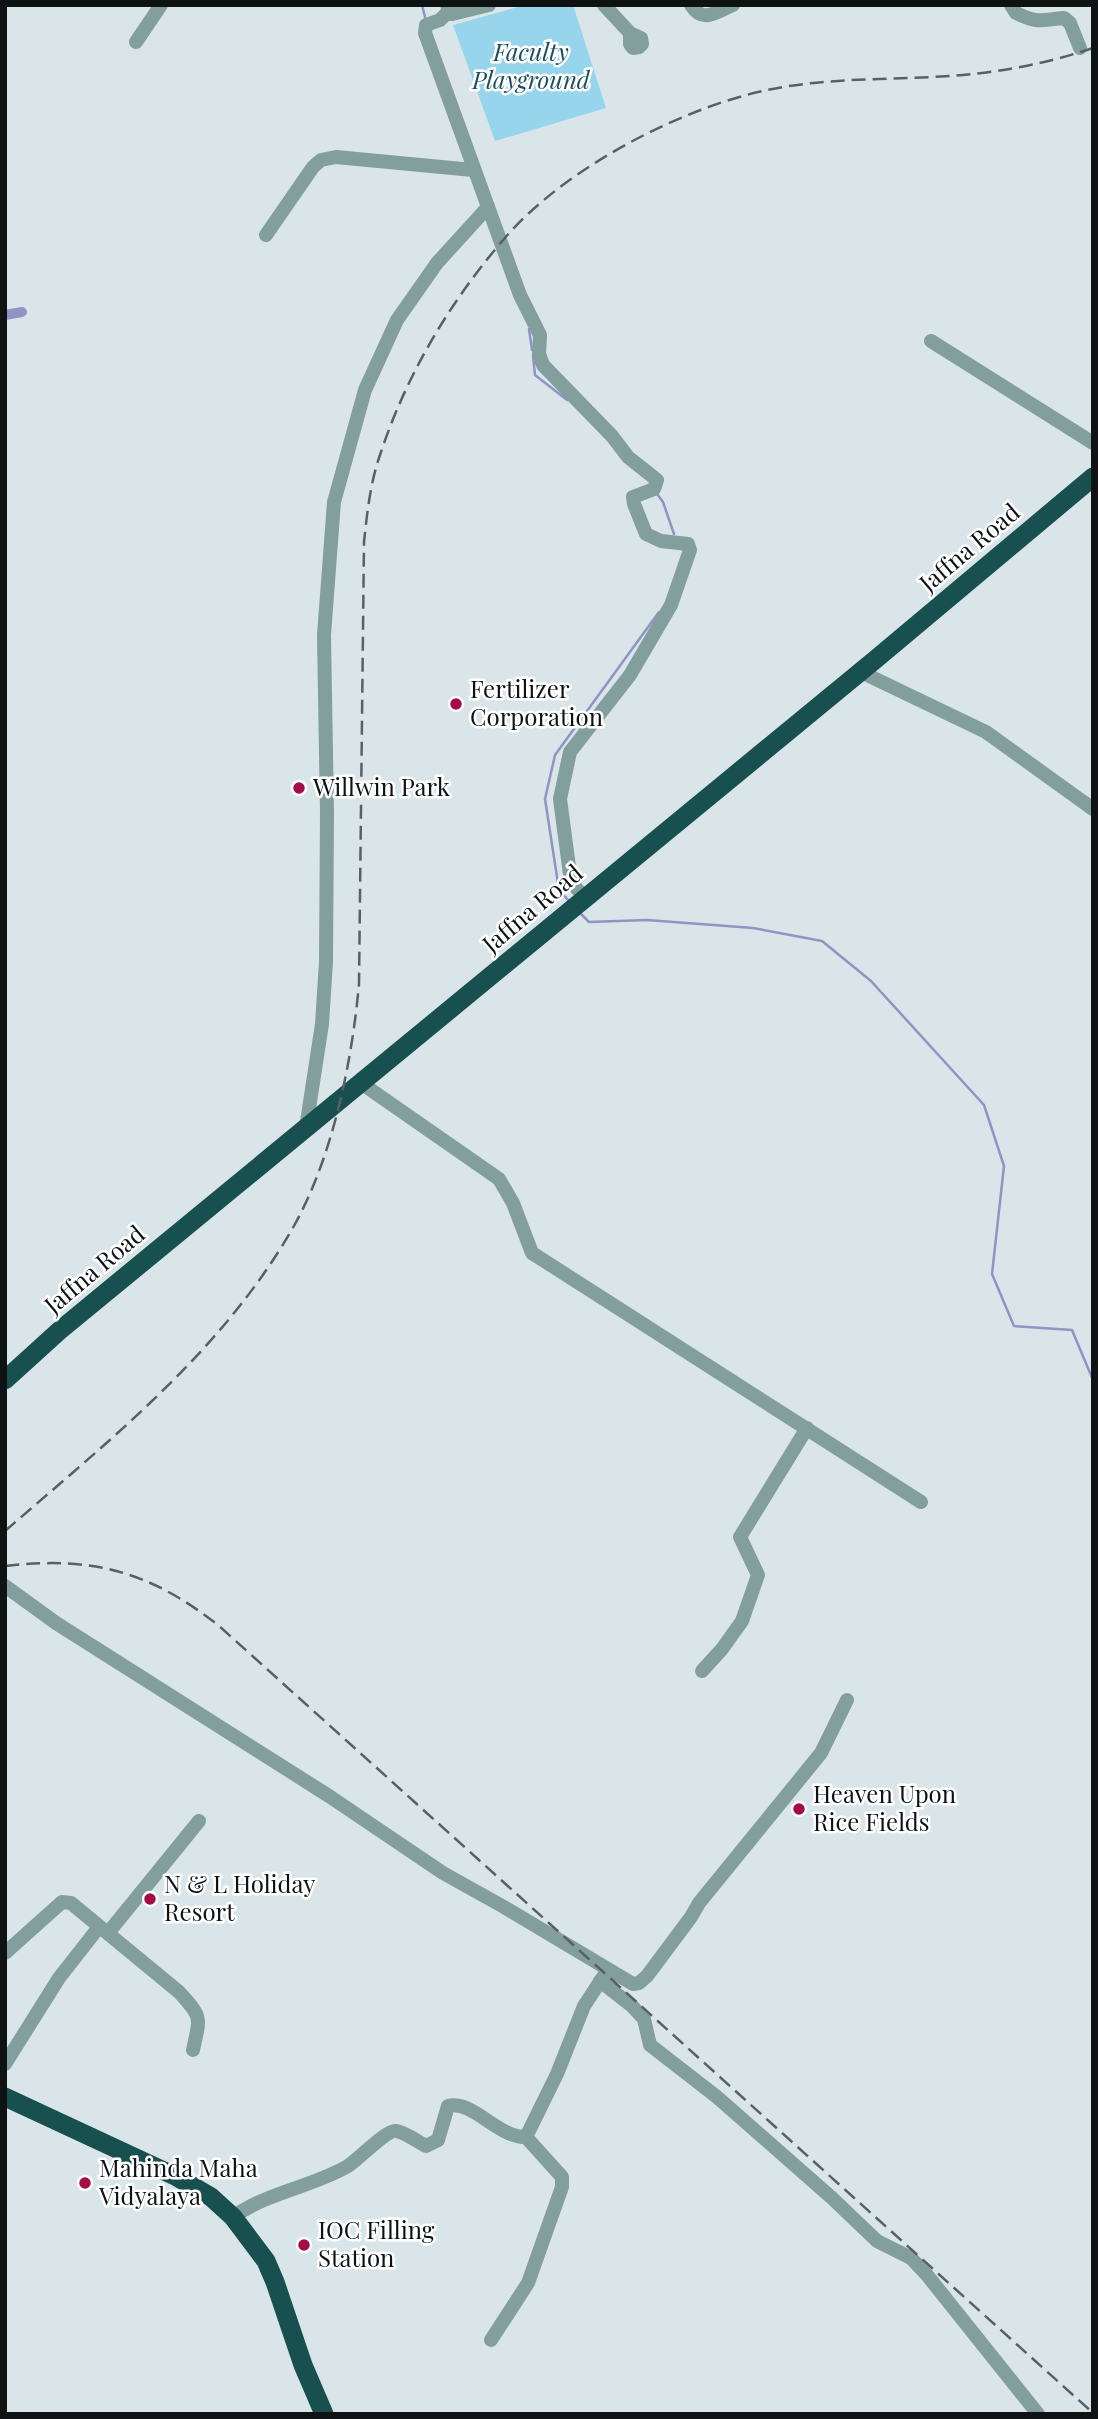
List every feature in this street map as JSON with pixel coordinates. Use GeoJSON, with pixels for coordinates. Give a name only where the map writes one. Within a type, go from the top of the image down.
{"type":"FeatureCollection","features":[{"type":"Feature","properties":{"kind":"highway","name":"Jaffna Road"},"geometry":{"type":"LineString","coordinates":[[5,1380],[60,1331],[861,672],[1093,477]]}},
{"type":"Feature","properties":{"kind":"highway"},"geometry":{"type":"LineString","coordinates":[[5,2097],[177,2177],[211,2197],[233,2217],[266,2261],[303,2365],[324,2414]]}},
{"type":"Feature","properties":{"kind":"street"},"geometry":{"type":"LineString","coordinates":[[136,43],[161,5]]}},
{"type":"Feature","properties":{"kind":"street"},"geometry":{"type":"LineString","coordinates":[[489,5],[452,14],[448,8],[440,20],[426,25],[425,33],[520,295],[540,335],[539,354],[543,365],[612,436],[628,457],[657,480],[651,490],[633,497],[646,534],[661,541],[688,544],[690,550],[671,605],[630,675],[570,752],[560,799],[571,882],[577,905]]}},
{"type":"Feature","properties":{"kind":"street"},"geometry":{"type":"LineString","coordinates":[[604,5],[631,33]]}},
{"type":"Feature","properties":{"kind":"street"},"geometry":{"type":"LineString","coordinates":[[691,5],[698,15],[703,16],[733,5]]}},
{"type":"Feature","properties":{"kind":"street"},"geometry":{"type":"LineString","coordinates":[[1011,5],[1016,13],[1038,21],[1064,18],[1070,23],[1080,48]]}},
{"type":"Feature","properties":{"kind":"street"},"geometry":{"type":"LineString","coordinates":[[266,235],[313,167],[321,160],[336,157],[474,170]]}},
{"type":"Feature","properties":{"kind":"street"},"geometry":{"type":"LineString","coordinates":[[306,1128],[322,1024],[326,962],[324,635],[334,502],[365,390],[397,320],[437,263],[488,206]]}},
{"type":"Feature","properties":{"kind":"street"},"geometry":{"type":"LineString","coordinates":[[931,341],[1093,443]]}},
{"type":"Feature","properties":{"kind":"street"},"geometry":{"type":"LineString","coordinates":[[861,672],[986,732],[1093,808]]}},
{"type":"Feature","properties":{"kind":"street"},"geometry":{"type":"LineString","coordinates":[[361,1083],[499,1180],[513,1203],[532,1253],[921,1502]]}},
{"type":"Feature","properties":{"kind":"street"},"geometry":{"type":"LineString","coordinates":[[702,1671],[722,1649],[742,1620],[758,1575],[740,1537],[807,1428]]}},
{"type":"Feature","properties":{"kind":"street"},"geometry":{"type":"LineString","coordinates":[[5,1586],[56,1623],[329,1796],[443,1873],[514,1912],[604,1976],[644,2019],[650,2045],[727,2106],[832,2198],[877,2242],[911,2259],[927,2275],[1038,2414]]}},
{"type":"Feature","properties":{"kind":"street"},"geometry":{"type":"LineString","coordinates":[[604,1976],[633,1984],[639,1983],[647,1976],[699,1903],[821,1753],[847,1700]]}},
{"type":"Feature","properties":{"kind":"street"},"geometry":{"type":"LineString","coordinates":[[5,2064],[59,1978],[199,1821]]}},
{"type":"Feature","properties":{"kind":"street"},"geometry":{"type":"LineString","coordinates":[[5,1953],[62,1902],[71,1903],[179,1992],[192,2006],[200,2021],[193,2050]]}},
{"type":"Feature","properties":{"kind":"street"},"geometry":{"type":"LineString","coordinates":[[526,2137],[557,2074],[584,2006],[604,1976]]}},
{"type":"Feature","properties":{"kind":"street"},"geometry":{"type":"LineString","coordinates":[[233,2217],[258,2202],[346,2167],[388,2133],[397,2131],[426,2146],[438,2140],[448,2106],[456,2104],[466,2108],[513,2137],[526,2137],[555,2166],[562,2178],[562,2187],[528,2283],[491,2340]]}},
{"type":"Feature","properties":{"kind":"green space","name":"Faculty Playground"},"geometry":{"type":"Polygon","coordinates":[[[525,5],[573,5],[606,108],[495,141],[453,25],[525,5]]]}},
{"type":"Feature","properties":{"kind":"waterway"},"geometry":{"type":"LineString","coordinates":[[422,5],[425,17]]}},
{"type":"Feature","properties":{"kind":"waterway"},"geometry":{"type":"LineString","coordinates":[[5,315],[22,312]]}},
{"type":"Feature","properties":{"kind":"waterway"},"geometry":{"type":"LineString","coordinates":[[529,329],[532,350]]}},
{"type":"Feature","properties":{"kind":"waterway"},"geometry":{"type":"LineString","coordinates":[[533,356],[535,375],[567,400]]}},
{"type":"Feature","properties":{"kind":"waterway"},"geometry":{"type":"LineString","coordinates":[[657,494],[663,502],[674,534]]}},
{"type":"Feature","properties":{"kind":"waterway"},"geometry":{"type":"LineString","coordinates":[[569,901],[559,890],[545,799],[555,755],[659,612]]}},
{"type":"Feature","properties":{"kind":"waterway"},"geometry":{"type":"LineString","coordinates":[[581,914],[589,922],[647,920],[753,928],[822,941],[871,981],[984,1105],[1004,1166],[992,1274],[1014,1326],[1072,1330],[1093,1380]]}},
{"type":"Feature","properties":{"kind":"railway"},"geometry":{"type":"LineString","coordinates":[[5,1531],[164,1390],[235,1312],[267,1269],[295,1224],[320,1168],[346,1076],[359,984],[364,542],[369,500],[379,458],[415,370],[447,315],[484,263],[530,212],[560,187],[632,142],[709,107],[783,87],[979,73],[1045,62],[1093,48]]}},
{"type":"Feature","properties":{"kind":"railway"},"geometry":{"type":"LineString","coordinates":[[5,1566],[65,1563],[118,1572],[168,1592],[218,1625],[1093,2413]]}},
{"type":"Feature","properties":{"kind":"place","name":"Fertilizer Corporation"},"geometry":{"type":"Point","coordinates":[456,704]}},
{"type":"Feature","properties":{"kind":"place","name":"Willwin Park"},"geometry":{"type":"Point","coordinates":[299,788]}},
{"type":"Feature","properties":{"kind":"place","name":"Heaven Upon Rice Fields"},"geometry":{"type":"Point","coordinates":[799,1809]}},
{"type":"Feature","properties":{"kind":"place","name":"N & L Holiday Resort"},"geometry":{"type":"Point","coordinates":[150,1899]}},
{"type":"Feature","properties":{"kind":"place","name":"Mahinda Maha Vidyalaya"},"geometry":{"type":"Point","coordinates":[85,2183]}},
{"type":"Feature","properties":{"kind":"place","name":"IOC Filling Station"},"geometry":{"type":"Point","coordinates":[304,2245]}}]}
